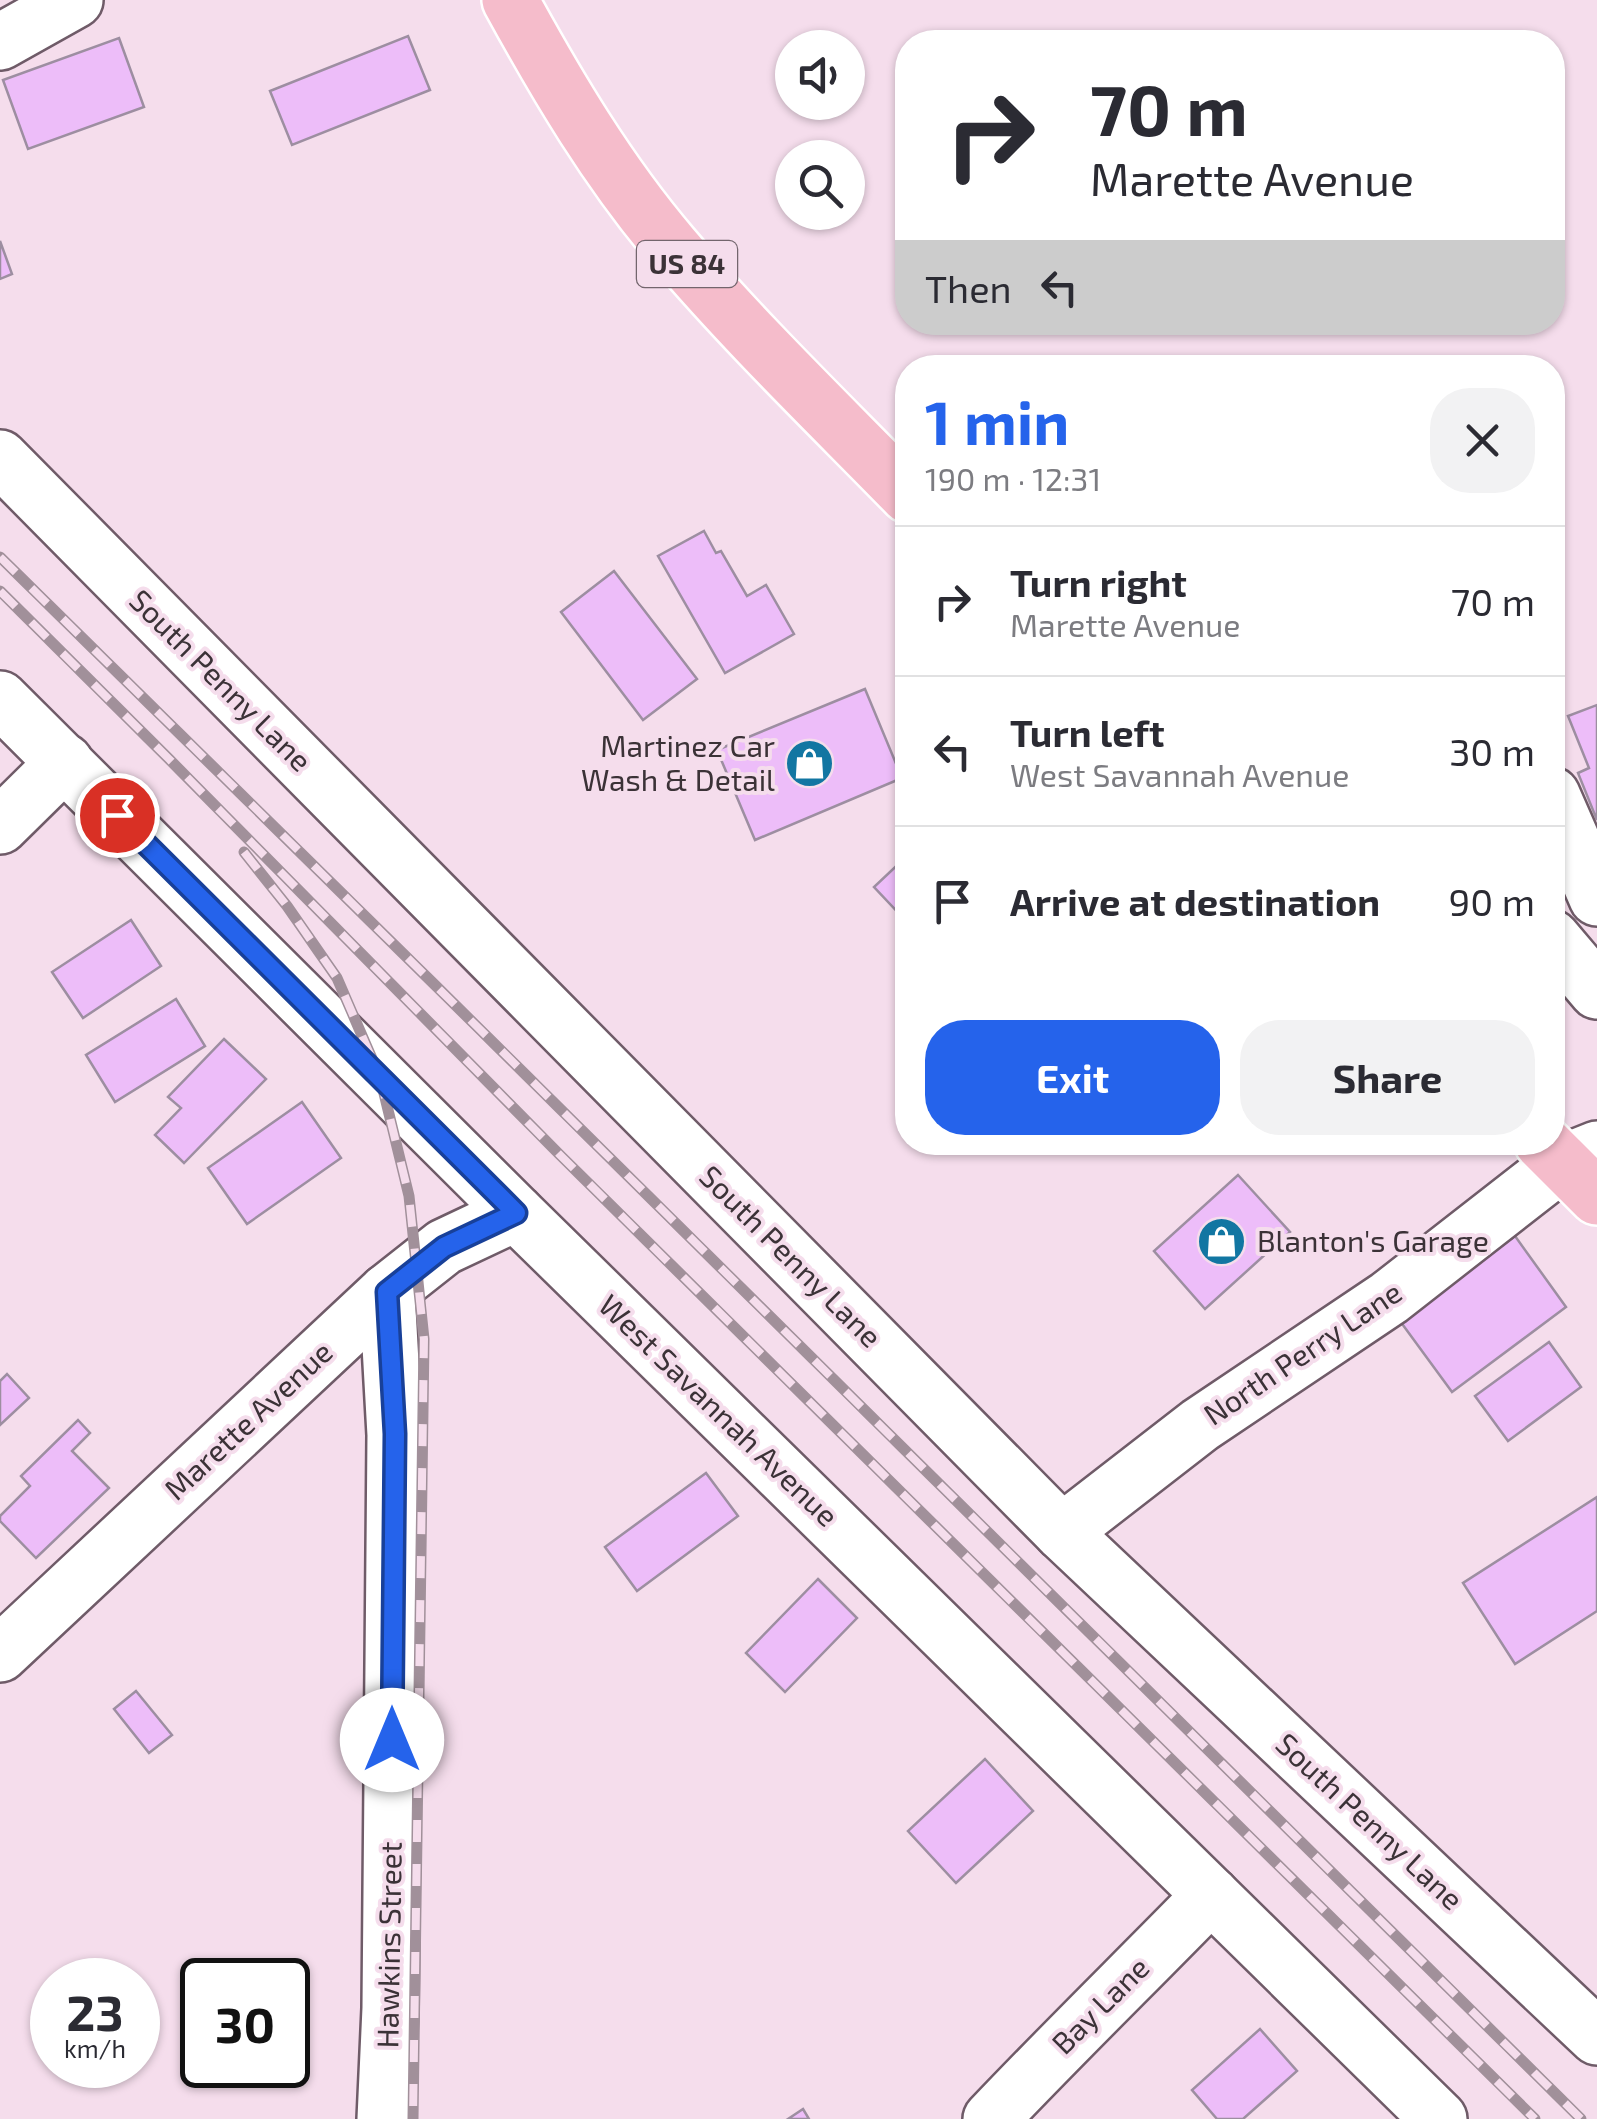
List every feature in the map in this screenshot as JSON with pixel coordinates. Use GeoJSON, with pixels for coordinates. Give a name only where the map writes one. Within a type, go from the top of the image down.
{"type":"FeatureCollection","features":[{"type":"Feature","properties":{"kind":"highway","name":"US 84"},"geometry":{"type":"LineString","coordinates":[[510,0],[579,120],[670,245],[768,356],[895,482]]}},
{"type":"Feature","properties":{"kind":"street"},"geometry":{"type":"LineString","coordinates":[[0,42],[74,0]]}},
{"type":"Feature","properties":{"kind":"street","name":"South Penny Lane"},"geometry":{"type":"LineString","coordinates":[[0,458],[1062,1532],[1597,2037]]}},
{"type":"Feature","properties":{"kind":"street","name":"West Savannah Avenue"},"geometry":{"type":"LineString","coordinates":[[0,700],[1438,2119]]}},
{"type":"Feature","properties":{"kind":"street"},"geometry":{"type":"LineString","coordinates":[[0,826],[64,762]]}},
{"type":"Feature","properties":{"kind":"street"},"geometry":{"type":"LineString","coordinates":[[1565,825],[1597,898]]}},
{"type":"Feature","properties":{"kind":"street"},"geometry":{"type":"LineString","coordinates":[[1565,919],[1597,915]]}},
{"type":"Feature","properties":{"kind":"street"},"geometry":{"type":"LineString","coordinates":[[1565,953],[1597,991]]}},
{"type":"Feature","properties":{"kind":"street","name":"North Perry Lane"},"geometry":{"type":"LineString","coordinates":[[1062,1532],[1200,1425],[1389,1298],[1575,1163]]}},
{"type":"Feature","properties":{"kind":"street","name":"Marette Avenue"},"geometry":{"type":"LineString","coordinates":[[8,1632],[387,1292],[444,1247],[516,1213]]}},
{"type":"Feature","properties":{"kind":"street","name":"Hawkins Street"},"geometry":{"type":"LineString","coordinates":[[385,2119],[390,2008],[395,1454],[387,1292]]}},
{"type":"Feature","properties":{"kind":"street","name":"Bay Lane"},"geometry":{"type":"LineString","coordinates":[[992,2119],[1211,1895]]}},
{"type":"Feature","properties":{"kind":"building"},"geometry":{"type":"Polygon","coordinates":[[[408,36],[430,90],[292,145],[270,91],[408,36]]]}},
{"type":"Feature","properties":{"kind":"building"},"geometry":{"type":"Polygon","coordinates":[[[119,38],[144,107],[28,149],[3,80],[119,38]]]}},
{"type":"Feature","properties":{"kind":"building"},"geometry":{"type":"Polygon","coordinates":[[[0,241],[12,274],[0,279],[0,241]]]}},
{"type":"Feature","properties":{"kind":"building"},"geometry":{"type":"Polygon","coordinates":[[[704,531],[716,553],[721,551],[747,596],[766,585],[794,634],[725,673],[658,556],[704,531]]]}},
{"type":"Feature","properties":{"kind":"building"},"geometry":{"type":"Polygon","coordinates":[[[614,571],[697,679],[643,720],[561,612],[614,571]]]}},
{"type":"Feature","properties":{"kind":"building","name":"Martinez Car Wash & Detail"},"geometry":{"type":"Polygon","coordinates":[[[865,689],[895,761],[895,781],[755,840],[717,750],[865,689]]]}},
{"type":"Feature","properties":{"kind":"building"},"geometry":{"type":"Polygon","coordinates":[[[1597,705],[1597,820],[1578,773],[1589,768],[1568,716],[1597,705]]]}},
{"type":"Feature","properties":{"kind":"building"},"geometry":{"type":"Polygon","coordinates":[[[895,867],[895,909],[874,887],[895,867]]]}},
{"type":"Feature","properties":{"kind":"building"},"geometry":{"type":"Polygon","coordinates":[[[131,920],[161,966],[83,1018],[52,972],[131,920]]]}},
{"type":"Feature","properties":{"kind":"building"},"geometry":{"type":"Polygon","coordinates":[[[176,999],[205,1046],[115,1102],[86,1055],[176,999]]]}},
{"type":"Feature","properties":{"kind":"building"},"geometry":{"type":"Polygon","coordinates":[[[224,1039],[266,1079],[184,1163],[155,1135],[181,1108],[168,1097],[224,1039]]]}},
{"type":"Feature","properties":{"kind":"building"},"geometry":{"type":"Polygon","coordinates":[[[302,1102],[341,1158],[247,1224],[208,1168],[302,1102]]]}},
{"type":"Feature","properties":{"kind":"building","name":"Blanton's Garage"},"geometry":{"type":"Polygon","coordinates":[[[1238,1175],[1290,1232],[1205,1309],[1154,1251],[1238,1175]]]}},
{"type":"Feature","properties":{"kind":"building"},"geometry":{"type":"Polygon","coordinates":[[[1515,1236],[1566,1307],[1452,1392],[1400,1321],[1515,1236]]]}},
{"type":"Feature","properties":{"kind":"building"},"geometry":{"type":"Polygon","coordinates":[[[1549,1342],[1581,1387],[1508,1441],[1475,1396],[1549,1342]]]}},
{"type":"Feature","properties":{"kind":"building"},"geometry":{"type":"Polygon","coordinates":[[[7,1374],[29,1398],[0,1425],[0,1381],[7,1374]]]}},
{"type":"Feature","properties":{"kind":"building"},"geometry":{"type":"Polygon","coordinates":[[[78,1420],[90,1433],[72,1451],[109,1488],[36,1558],[0,1521],[0,1516],[30,1486],[21,1476],[78,1420]]]}},
{"type":"Feature","properties":{"kind":"building"},"geometry":{"type":"Polygon","coordinates":[[[706,1473],[738,1516],[637,1591],[605,1547],[706,1473]]]}},
{"type":"Feature","properties":{"kind":"building"},"geometry":{"type":"Polygon","coordinates":[[[1597,1497],[1597,1611],[1515,1664],[1463,1583],[1597,1497]]]}},
{"type":"Feature","properties":{"kind":"building"},"geometry":{"type":"Polygon","coordinates":[[[818,1579],[857,1618],[785,1692],[746,1653],[818,1579]]]}},
{"type":"Feature","properties":{"kind":"building"},"geometry":{"type":"Polygon","coordinates":[[[136,1691],[172,1735],[149,1753],[114,1709],[136,1691]]]}},
{"type":"Feature","properties":{"kind":"building"},"geometry":{"type":"Polygon","coordinates":[[[985,1759],[1033,1811],[956,1883],[908,1831],[985,1759]]]}},
{"type":"Feature","properties":{"kind":"building"},"geometry":{"type":"Polygon","coordinates":[[[1260,2029],[1297,2071],[1243,2119],[1217,2119],[1192,2090],[1260,2029]]]}},
{"type":"Feature","properties":{"kind":"building"},"geometry":{"type":"Polygon","coordinates":[[[803,2109],[809,2119],[788,2119],[803,2109]]]}},
{"type":"Feature","properties":{"kind":"railway"},"geometry":{"type":"LineString","coordinates":[[0,557],[1581,2119]]}},
{"type":"Feature","properties":{"kind":"railway"},"geometry":{"type":"LineString","coordinates":[[0,591],[560,1155],[1535,2119]]}},
{"type":"Feature","properties":{"kind":"railway"},"geometry":{"type":"LineString","coordinates":[[244,852],[337,978],[380,1077],[409,1196],[424,1339],[413,2119]]}},
{"type":"Feature","properties":{"kind":"place","name":"Martinez Car Wash & Detail"},"geometry":{"type":"Point","coordinates":[810,764]}},
{"type":"Feature","properties":{"kind":"place","name":"Blanton's Garage"},"geometry":{"type":"Point","coordinates":[1222,1242]}},
{"type":"Feature","properties":{"kind":"route"},"geometry":{"type":"LineString","coordinates":[[117,815],[516,1213],[444,1247],[387,1292],[395,1434],[392,1740]]}}]}
